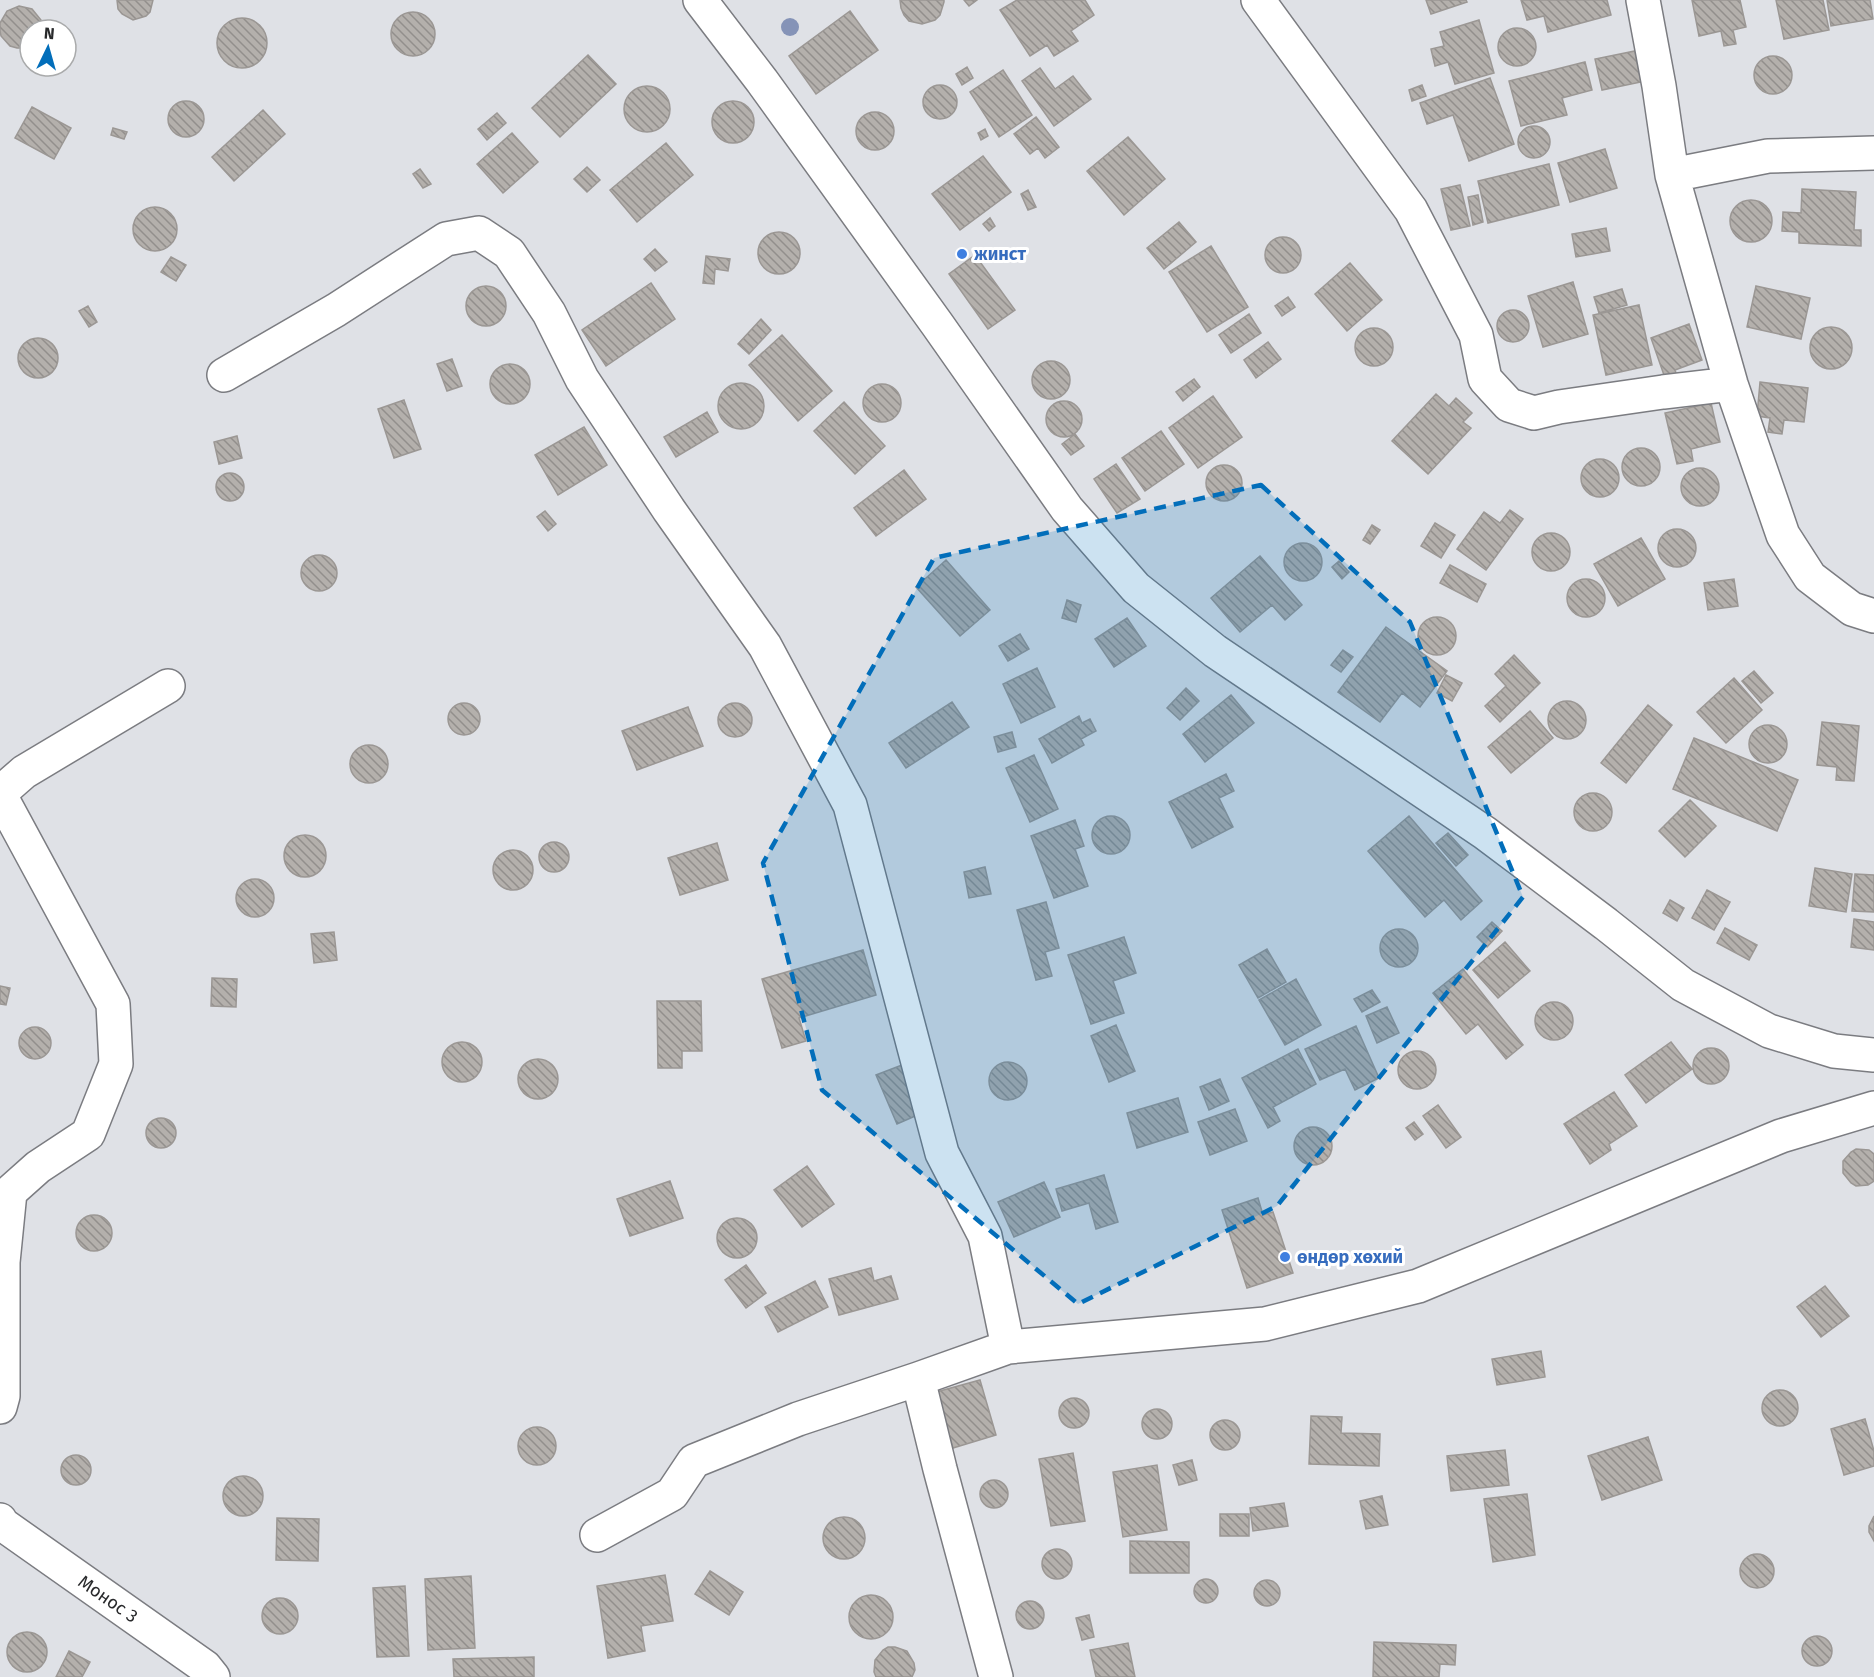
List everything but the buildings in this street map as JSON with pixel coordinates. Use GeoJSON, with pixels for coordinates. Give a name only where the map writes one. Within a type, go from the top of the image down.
{"type":"FeatureCollection","features":[{"type":"Feature","properties":{"kind":"street"},"geometry":{"type":"LineString","coordinates":[[700,0],[839,188],[1067,509],[1136,588],[1215,651],[1485,833],[1683,985],[1769,1031],[1834,1051],[1874,1055]]}},
{"type":"Feature","properties":{"kind":"street"},"geometry":{"type":"LineString","coordinates":[[1258,0],[1411,210],[1476,335],[1485,379],[1509,405],[1534,413],[1560,407],[1731,384]]}},
{"type":"Feature","properties":{"kind":"street"},"geometry":{"type":"LineString","coordinates":[[1643,0],[1672,175],[1731,384],[1783,536],[1810,577],[1852,609],[1874,616]]}},
{"type":"Feature","properties":{"kind":"street"},"geometry":{"type":"LineString","coordinates":[[1672,175],[1768,156],[1874,153]]}},
{"type":"Feature","properties":{"kind":"street"},"geometry":{"type":"LineString","coordinates":[[224,375],[336,310],[446,239],[479,233],[509,253],[549,313],[582,379],[669,510],[765,646],[850,805],[942,1153],[985,1236],[1008,1347]]}},
{"type":"Feature","properties":{"kind":"street"},"geometry":{"type":"LineString","coordinates":[[0,1407],[3,1396],[3,1262],[10,1192],[38,1167],[88,1134],[116,1064],[113,1005],[0,794],[24,772],[168,686]]}},
{"type":"Feature","properties":{"kind":"street"},"geometry":{"type":"LineString","coordinates":[[597,1535],[672,1494],[694,1461],[798,1419],[1008,1347],[1265,1324],[1418,1286],[1781,1136],[1874,1108]]}},
{"type":"Feature","properties":{"kind":"street"},"geometry":{"type":"LineString","coordinates":[[918,1379],[996,1677]]}},
{"type":"Feature","properties":{"kind":"street","name":"Монос 3"},"geometry":{"type":"LineString","coordinates":[[1,1523],[205,1667],[213,1677]]}},
{"type":"Feature","properties":{"kind":"highlighted area"},"geometry":{"type":"Polygon","coordinates":[[[1261,485],[1410,622],[1523,897],[1277,1206],[1078,1304],[822,1090],[763,863],[934,558],[1261,485]]]}},
{"type":"Feature","properties":{"kind":"place","name":"жинст"},"geometry":{"type":"Point","coordinates":[962,254]}},
{"type":"Feature","properties":{"kind":"place","name":"өндөр хөхий"},"geometry":{"type":"Point","coordinates":[1285,1257]}}]}
